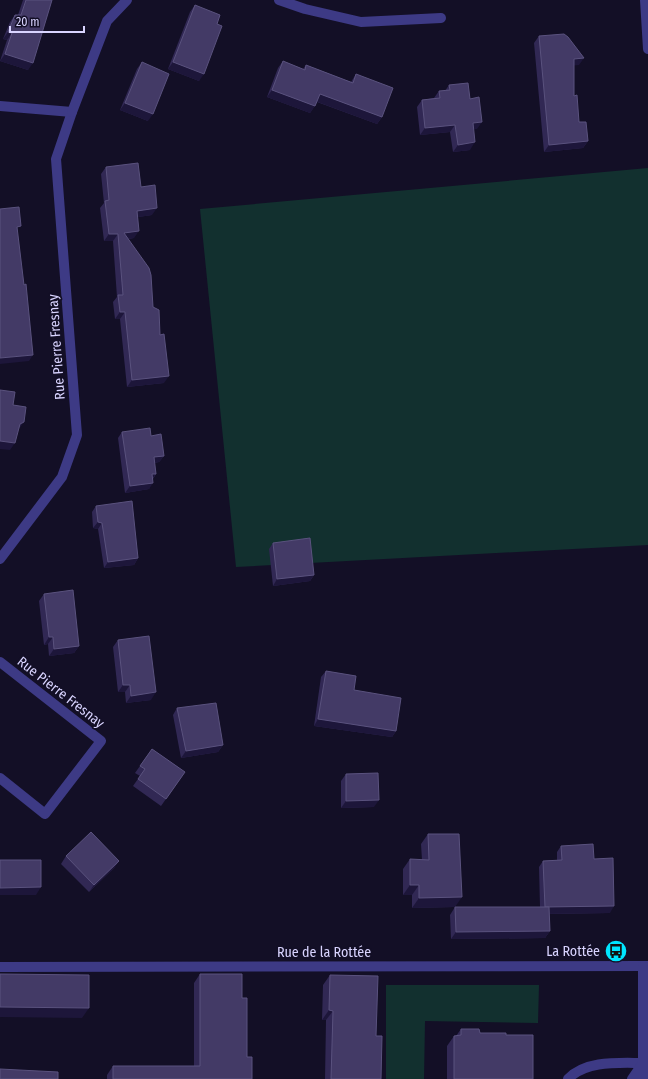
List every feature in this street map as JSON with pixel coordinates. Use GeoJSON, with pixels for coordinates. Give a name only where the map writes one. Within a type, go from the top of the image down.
{"type":"FeatureCollection","features":[{"type":"Feature","properties":{"kind":"street","name":"Rue Pierre Fresnay"},"geometry":{"type":"LineString","coordinates":[[0,559],[62,478],[77,435],[56,159],[72,112],[107,21],[127,0]]}},
{"type":"Feature","properties":{"kind":"street"},"geometry":{"type":"LineString","coordinates":[[279,0],[305,9],[361,22],[441,18]]}},
{"type":"Feature","properties":{"kind":"street"},"geometry":{"type":"LineString","coordinates":[[645,0],[648,49]]}},
{"type":"Feature","properties":{"kind":"street"},"geometry":{"type":"LineString","coordinates":[[0,106],[72,112]]}},
{"type":"Feature","properties":{"kind":"street","name":"Rue Pierre Fresnay"},"geometry":{"type":"LineString","coordinates":[[0,662],[101,741],[45,814],[0,778]]}},
{"type":"Feature","properties":{"kind":"street"},"geometry":{"type":"LineString","coordinates":[[643,1079],[646,966]]}},
{"type":"Feature","properties":{"kind":"street","name":"Rue de la Rottée"},"geometry":{"type":"LineString","coordinates":[[0,967],[646,966]]}},
{"type":"Feature","properties":{"kind":"street"},"geometry":{"type":"LineString","coordinates":[[568,1079],[574,1073],[599,1064],[643,1063]]}},
{"type":"Feature","properties":{"kind":"street"},"geometry":{"type":"LineString","coordinates":[[632,1079],[643,1063]]}},
{"type":"Feature","properties":{"kind":"green space"},"geometry":{"type":"Polygon","coordinates":[[[648,168],[648,545],[236,567],[200,209],[648,168]]]}},
{"type":"Feature","properties":{"kind":"green space"},"geometry":{"type":"Polygon","coordinates":[[[386,985],[539,985],[538,1023],[425,1021],[424,1079],[386,1079],[386,985]]]}},
{"type":"Feature","properties":{"kind":"building"},"geometry":{"type":"Polygon","coordinates":[[[26,0],[52,0],[33,63],[5,54],[12,33],[8,32],[15,15],[21,15],[26,0]]]}},
{"type":"Feature","properties":{"kind":"building"},"geometry":{"type":"Polygon","coordinates":[[[195,5],[220,15],[217,24],[222,26],[204,74],[173,62],[195,5]]]}},
{"type":"Feature","properties":{"kind":"building"},"geometry":{"type":"Polygon","coordinates":[[[564,34],[584,58],[574,59],[574,96],[577,95],[579,122],[586,122],[588,141],[549,145],[539,36],[564,34]]]}},
{"type":"Feature","properties":{"kind":"building"},"geometry":{"type":"Polygon","coordinates":[[[283,61],[305,70],[306,65],[353,83],[356,74],[393,88],[382,117],[320,94],[315,106],[272,90],[283,61]]]}},
{"type":"Feature","properties":{"kind":"building"},"geometry":{"type":"Polygon","coordinates":[[[142,62],[169,74],[153,114],[125,103],[142,62]]]}},
{"type":"Feature","properties":{"kind":"building"},"geometry":{"type":"Polygon","coordinates":[[[468,83],[470,99],[479,97],[482,122],[473,123],[475,142],[458,145],[455,125],[425,128],[422,100],[440,98],[439,91],[450,90],[449,85],[468,83]]]}},
{"type":"Feature","properties":{"kind":"building"},"geometry":{"type":"Polygon","coordinates":[[[138,163],[141,187],[155,185],[157,208],[137,211],[139,231],[124,233],[149,268],[151,275],[153,307],[159,310],[160,335],[164,334],[169,376],[132,380],[125,312],[120,312],[118,295],[123,295],[118,234],[109,234],[105,201],[109,200],[106,167],[138,163]]]}},
{"type":"Feature","properties":{"kind":"building"},"geometry":{"type":"Polygon","coordinates":[[[19,207],[21,226],[17,227],[24,285],[26,284],[33,355],[0,358],[0,209],[19,207]]]}},
{"type":"Feature","properties":{"kind":"building"},"geometry":{"type":"Polygon","coordinates":[[[0,390],[15,392],[13,405],[26,407],[24,422],[20,424],[15,443],[0,441],[0,390]]]}},
{"type":"Feature","properties":{"kind":"building"},"geometry":{"type":"Polygon","coordinates":[[[150,428],[151,436],[161,434],[164,456],[154,457],[156,474],[152,474],[153,483],[130,486],[122,432],[150,428]]]}},
{"type":"Feature","properties":{"kind":"building"},"geometry":{"type":"Polygon","coordinates":[[[132,501],[138,558],[108,562],[102,523],[98,522],[96,506],[132,501]]]}},
{"type":"Feature","properties":{"kind":"building"},"geometry":{"type":"Polygon","coordinates":[[[310,538],[314,575],[277,579],[273,543],[310,538]]]}},
{"type":"Feature","properties":{"kind":"building"},"geometry":{"type":"Polygon","coordinates":[[[73,590],[79,646],[54,649],[53,637],[49,637],[44,594],[73,590]]]}},
{"type":"Feature","properties":{"kind":"building"},"geometry":{"type":"Polygon","coordinates":[[[149,636],[156,692],[131,696],[130,685],[123,685],[118,640],[149,636]]]}},
{"type":"Feature","properties":{"kind":"building"},"geometry":{"type":"Polygon","coordinates":[[[326,671],[356,676],[354,690],[401,698],[396,731],[318,719],[326,671]]]}},
{"type":"Feature","properties":{"kind":"building"},"geometry":{"type":"Polygon","coordinates":[[[216,703],[223,745],[186,751],[177,708],[216,703]]]}},
{"type":"Feature","properties":{"kind":"building"},"geometry":{"type":"Polygon","coordinates":[[[152,749],[185,772],[166,799],[138,779],[145,769],[140,766],[152,749]]]}},
{"type":"Feature","properties":{"kind":"building"},"geometry":{"type":"Polygon","coordinates":[[[378,773],[379,800],[346,801],[346,774],[378,773]]]}},
{"type":"Feature","properties":{"kind":"building"},"geometry":{"type":"Polygon","coordinates":[[[91,832],[119,861],[94,885],[66,856],[91,832]]]}},
{"type":"Feature","properties":{"kind":"building"},"geometry":{"type":"Polygon","coordinates":[[[428,834],[459,834],[462,897],[419,898],[419,885],[410,885],[410,859],[429,860],[428,834]]]}},
{"type":"Feature","properties":{"kind":"building"},"geometry":{"type":"Polygon","coordinates":[[[593,844],[594,859],[613,858],[614,906],[545,907],[543,861],[562,860],[561,846],[593,844]]]}},
{"type":"Feature","properties":{"kind":"building"},"geometry":{"type":"Polygon","coordinates":[[[0,860],[41,860],[41,887],[0,888],[0,860]]]}},
{"type":"Feature","properties":{"kind":"building"},"geometry":{"type":"Polygon","coordinates":[[[455,907],[549,907],[550,931],[456,932],[455,907]]]}},
{"type":"Feature","properties":{"kind":"building"},"geometry":{"type":"Polygon","coordinates":[[[0,974],[89,975],[89,1008],[0,1007],[0,974]]]}},
{"type":"Feature","properties":{"kind":"building"},"geometry":{"type":"Polygon","coordinates":[[[200,974],[242,974],[242,998],[247,998],[247,1057],[252,1057],[252,1079],[113,1079],[113,1066],[200,1066],[200,974]]]}},
{"type":"Feature","properties":{"kind":"building"},"geometry":{"type":"Polygon","coordinates":[[[330,975],[378,976],[376,1036],[382,1036],[381,1079],[331,1079],[333,1011],[329,1010],[330,975]]]}},
{"type":"Feature","properties":{"kind":"building"},"geometry":{"type":"Polygon","coordinates":[[[461,1029],[479,1029],[480,1033],[533,1035],[533,1079],[454,1079],[454,1036],[461,1035],[461,1029]]]}},
{"type":"Feature","properties":{"kind":"building"},"geometry":{"type":"Polygon","coordinates":[[[0,1069],[58,1072],[58,1079],[0,1079],[0,1069]]]}},
{"type":"Feature","properties":{"kind":"place","name":"La Rottée"},"geometry":{"type":"Point","coordinates":[616,951]}}]}
